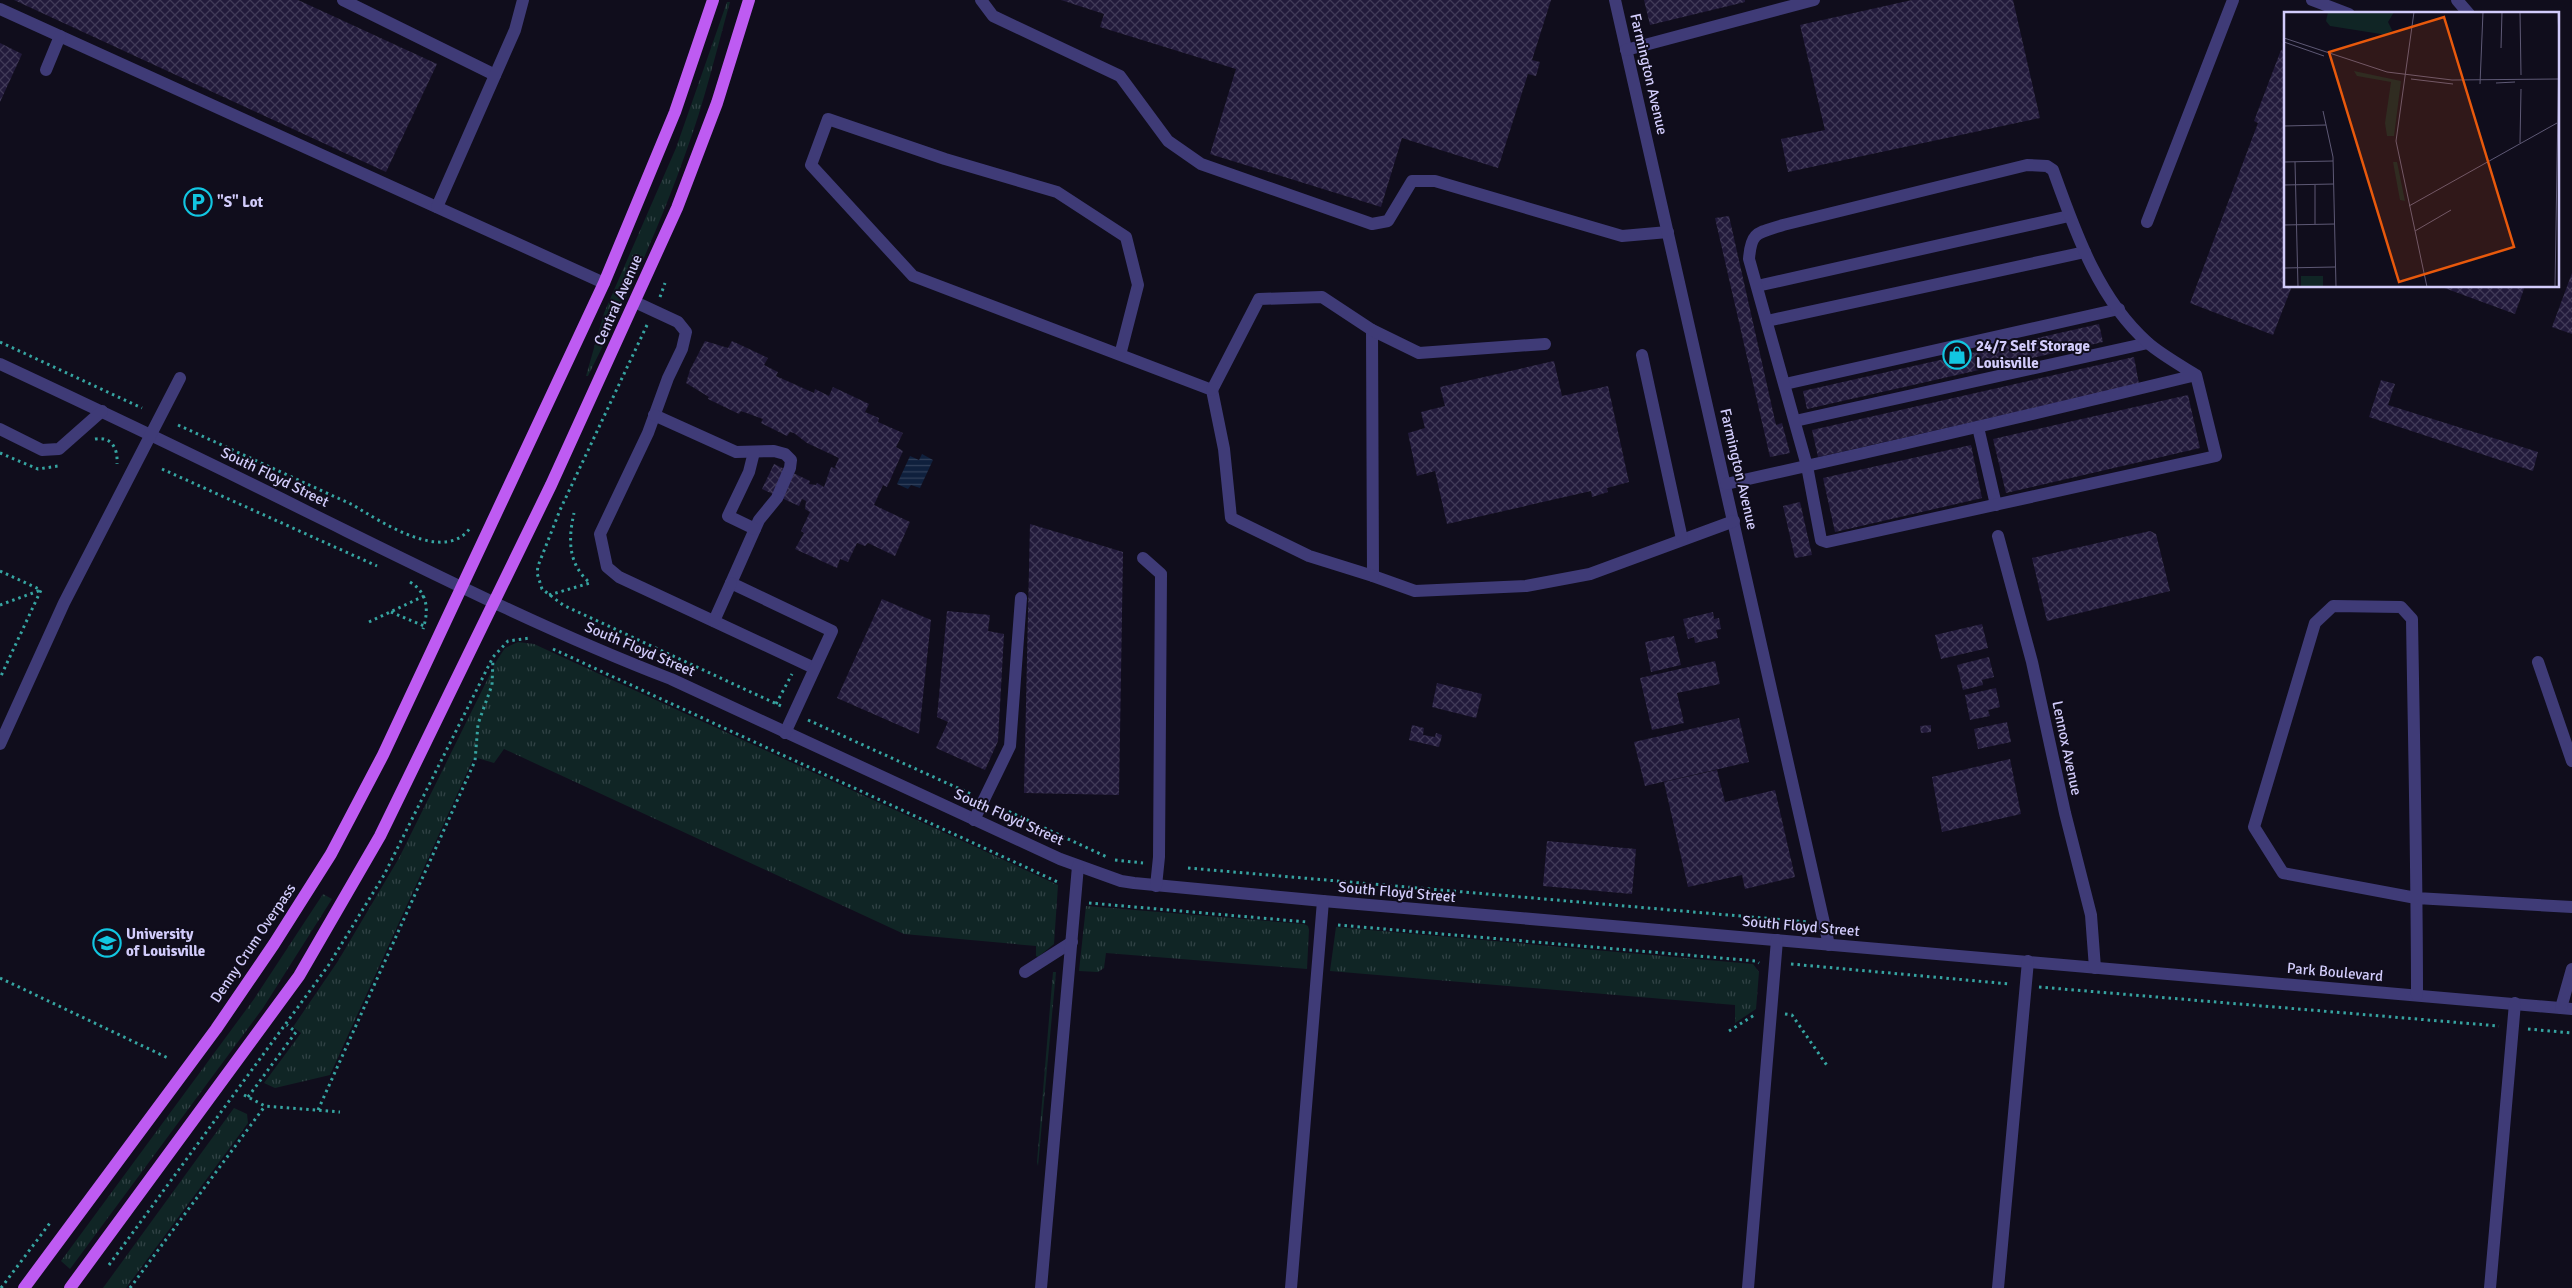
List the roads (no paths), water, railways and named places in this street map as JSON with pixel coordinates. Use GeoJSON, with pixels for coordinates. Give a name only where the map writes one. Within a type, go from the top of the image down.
{"type":"FeatureCollection","features":[{"type":"Feature","properties":{"kind":"main road","name":"Central Avenue"},"geometry":{"type":"LineString","coordinates":[[461,587],[604,283],[675,112],[713,0]]}},
{"type":"Feature","properties":{"kind":"main road","name":"Central Avenue"},"geometry":{"type":"LineString","coordinates":[[493,604],[635,302],[677,208],[714,112],[749,0]]}},
{"type":"Feature","properties":{"kind":"main road","name":"Denny Crum Overpass"},"geometry":{"type":"LineString","coordinates":[[24,1288],[216,1029],[274,944],[326,862],[383,756],[461,587]]}},
{"type":"Feature","properties":{"kind":"main road"},"geometry":{"type":"LineString","coordinates":[[70,1288],[299,976],[380,836],[493,604]]}},
{"type":"Feature","properties":{"kind":"street"},"geometry":{"type":"LineString","coordinates":[[344,0],[495,74]]}},
{"type":"Feature","properties":{"kind":"street"},"geometry":{"type":"LineString","coordinates":[[437,207],[515,30],[523,0]]}},
{"type":"Feature","properties":{"kind":"street"},"geometry":{"type":"LineString","coordinates":[[981,0],[993,16],[1120,76],[1168,141],[1201,164],[1372,224],[1388,221],[1412,181],[1435,181],[1622,236],[1668,232]]}},
{"type":"Feature","properties":{"kind":"street","name":"Farmington Avenue"},"geometry":{"type":"LineString","coordinates":[[1615,0],[1829,945]]}},
{"type":"Feature","properties":{"kind":"street"},"geometry":{"type":"LineString","coordinates":[[1626,50],[1814,0]]}},
{"type":"Feature","properties":{"kind":"street"},"geometry":{"type":"LineString","coordinates":[[2147,222],[2233,0]]}},
{"type":"Feature","properties":{"kind":"street"},"geometry":{"type":"LineString","coordinates":[[2312,0],[2343,12]]}},
{"type":"Feature","properties":{"kind":"street"},"geometry":{"type":"LineString","coordinates":[[2457,0],[2467,12]]}},
{"type":"Feature","properties":{"kind":"street"},"geometry":{"type":"LineString","coordinates":[[0,8],[604,283]]}},
{"type":"Feature","properties":{"kind":"street"},"geometry":{"type":"LineString","coordinates":[[46,70],[60,36]]}},
{"type":"Feature","properties":{"kind":"street"},"geometry":{"type":"LineString","coordinates":[[1120,355],[1138,285],[1126,237],[1057,192],[945,159],[828,119],[811,165],[913,276],[1120,355],[1212,390]]}},
{"type":"Feature","properties":{"kind":"street"},"geometry":{"type":"LineString","coordinates":[[2027,165],[2047,166],[2053,170],[2069,216],[2085,252],[2118,309],[2148,343],[2196,375],[2216,456],[1827,542],[1821,540],[1808,466],[1749,259],[1750,242],[1758,233],[1783,225],[2027,165]]}},
{"type":"Feature","properties":{"kind":"street"},"geometry":{"type":"LineString","coordinates":[[1757,286],[2069,216]]}},
{"type":"Feature","properties":{"kind":"street"},"geometry":{"type":"LineString","coordinates":[[1767,321],[2085,252]]}},
{"type":"Feature","properties":{"kind":"street"},"geometry":{"type":"LineString","coordinates":[[1545,344],[1419,353],[1372,330],[1322,297],[1259,298],[1212,390],[1224,449],[1231,518],[1309,556],[1415,591],[1526,586],[1590,574],[1734,520]]}},
{"type":"Feature","properties":{"kind":"street"},"geometry":{"type":"LineString","coordinates":[[635,302],[678,322],[686,332],[682,349],[668,378],[648,433],[600,534],[607,567],[619,577],[814,668]]}},
{"type":"Feature","properties":{"kind":"street"},"geometry":{"type":"LineString","coordinates":[[1785,384],[2118,309]]}},
{"type":"Feature","properties":{"kind":"street"},"geometry":{"type":"LineString","coordinates":[[1372,330],[1373,576]]}},
{"type":"Feature","properties":{"kind":"street"},"geometry":{"type":"LineString","coordinates":[[1795,421],[2148,343]]}},
{"type":"Feature","properties":{"kind":"street"},"geometry":{"type":"LineString","coordinates":[[1642,354],[1682,539]]}},
{"type":"Feature","properties":{"kind":"street","name":"South Floyd Street"},"geometry":{"type":"LineString","coordinates":[[0,364],[151,434],[493,604],[671,679],[974,820],[1078,866],[1121,881],[1323,902],[2095,968]]}},
{"type":"Feature","properties":{"kind":"street"},"geometry":{"type":"LineString","coordinates":[[1726,484],[2196,375]]}},
{"type":"Feature","properties":{"kind":"street"},"geometry":{"type":"LineString","coordinates":[[0,744],[64,603],[180,378]]}},
{"type":"Feature","properties":{"kind":"street"},"geometry":{"type":"LineString","coordinates":[[0,429],[42,450],[59,449],[102,411]]}},
{"type":"Feature","properties":{"kind":"street"},"geometry":{"type":"LineString","coordinates":[[654,415],[736,452],[774,451],[785,454],[791,460],[790,468],[777,498],[755,528],[714,621]]}},
{"type":"Feature","properties":{"kind":"street"},"geometry":{"type":"LineString","coordinates":[[1978,427],[1996,505]]}},
{"type":"Feature","properties":{"kind":"street"},"geometry":{"type":"LineString","coordinates":[[754,452],[750,472],[728,516],[755,528]]}},
{"type":"Feature","properties":{"kind":"street","name":"Lennox Avenue"},"geometry":{"type":"LineString","coordinates":[[1998,536],[2032,662],[2064,813],[2091,915],[2095,968]]}},
{"type":"Feature","properties":{"kind":"street"},"geometry":{"type":"LineString","coordinates":[[1143,558],[1161,574],[1159,857],[1156,886]]}},
{"type":"Feature","properties":{"kind":"street"},"geometry":{"type":"LineString","coordinates":[[731,583],[832,631],[785,733]]}},
{"type":"Feature","properties":{"kind":"street"},"geometry":{"type":"LineString","coordinates":[[974,820],[1010,746],[1021,598]]}},
{"type":"Feature","properties":{"kind":"street"},"geometry":{"type":"LineString","coordinates":[[2417,995],[2416,898],[2412,619],[2401,607],[2333,606],[2315,623],[2254,827],[2283,873],[2416,898],[2572,907]]}},
{"type":"Feature","properties":{"kind":"street"},"geometry":{"type":"LineString","coordinates":[[2538,662],[2572,760]]}},
{"type":"Feature","properties":{"kind":"street"},"geometry":{"type":"LineString","coordinates":[[1041,1288],[1078,866]]}},
{"type":"Feature","properties":{"kind":"street"},"geometry":{"type":"LineString","coordinates":[[1291,1288],[1323,902]]}},
{"type":"Feature","properties":{"kind":"street"},"geometry":{"type":"LineString","coordinates":[[1748,1288],[1765,1013],[1777,940]]}},
{"type":"Feature","properties":{"kind":"street"},"geometry":{"type":"LineString","coordinates":[[1025,972],[1072,942]]}},
{"type":"Feature","properties":{"kind":"street"},"geometry":{"type":"LineString","coordinates":[[1998,1288],[2028,961]]}},
{"type":"Feature","properties":{"kind":"street","name":"Park Boulevard"},"geometry":{"type":"LineString","coordinates":[[2095,968],[2567,1009]]}},
{"type":"Feature","properties":{"kind":"street"},"geometry":{"type":"LineString","coordinates":[[2567,1009],[2572,969]]}},
{"type":"Feature","properties":{"kind":"street"},"geometry":{"type":"LineString","coordinates":[[2490,1288],[2515,1003]]}},
{"type":"Feature","properties":{"kind":"water"},"geometry":{"type":"Polygon","coordinates":[[[922,454],[933,460],[920,488],[911,485],[908,489],[897,484],[910,456],[919,460],[922,454]]]}},
{"type":"Feature","properties":{"kind":"place","name":"\"S\" Lot"},"geometry":{"type":"Point","coordinates":[198,202]}},
{"type":"Feature","properties":{"kind":"place","name":"24/7 Self Storage Louisville"},"geometry":{"type":"Point","coordinates":[1957,355]}},
{"type":"Feature","properties":{"kind":"place","name":"University of Louisville"},"geometry":{"type":"Point","coordinates":[107,943]}}]}
